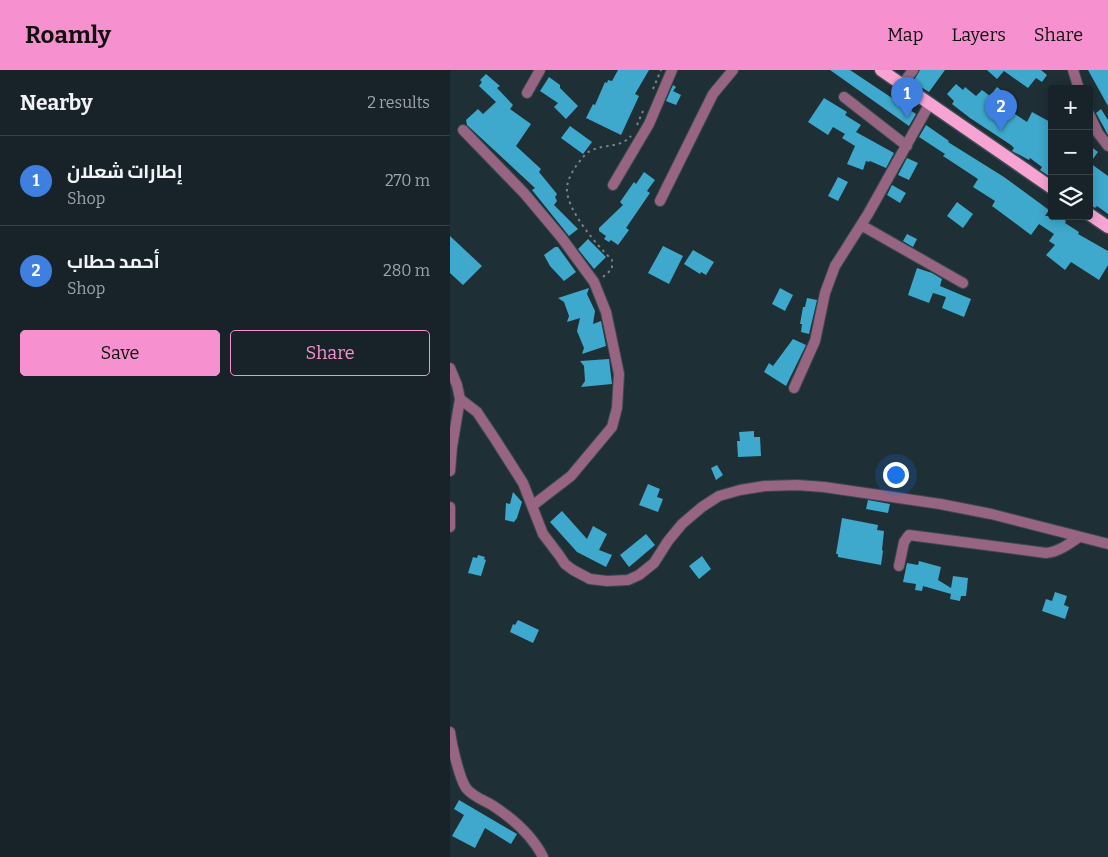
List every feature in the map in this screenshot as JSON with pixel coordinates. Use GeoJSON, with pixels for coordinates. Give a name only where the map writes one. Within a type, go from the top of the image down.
{"type":"FeatureCollection","features":[{"type":"Feature","properties":{"kind":"main road"},"geometry":{"type":"LineString","coordinates":[[881,70],[1048,185]]}},
{"type":"Feature","properties":{"kind":"main road"},"geometry":{"type":"LineString","coordinates":[[1093,217],[1108,227]]}},
{"type":"Feature","properties":{"kind":"street"},"geometry":{"type":"LineString","coordinates":[[528,93],[540,70]]}},
{"type":"Feature","properties":{"kind":"street"},"geometry":{"type":"LineString","coordinates":[[613,185],[649,124],[672,70]]}},
{"type":"Feature","properties":{"kind":"street"},"geometry":{"type":"LineString","coordinates":[[660,201],[713,94],[733,70]]}},
{"type":"Feature","properties":{"kind":"street"},"geometry":{"type":"LineString","coordinates":[[902,85],[914,70]]}},
{"type":"Feature","properties":{"kind":"street"},"geometry":{"type":"LineString","coordinates":[[1073,70],[1078,85]]}},
{"type":"Feature","properties":{"kind":"street"},"geometry":{"type":"LineString","coordinates":[[844,98],[907,146]]}},
{"type":"Feature","properties":{"kind":"street"},"geometry":{"type":"LineString","coordinates":[[794,388],[815,342],[825,293],[835,266],[861,225],[930,103]]}},
{"type":"Feature","properties":{"kind":"street"},"geometry":{"type":"LineString","coordinates":[[1093,122],[1108,146]]}},
{"type":"Feature","properties":{"kind":"street"},"geometry":{"type":"LineString","coordinates":[[463,130],[524,193],[561,237],[594,282],[606,312],[619,374],[617,408],[612,427],[571,476],[532,506]]}},
{"type":"Feature","properties":{"kind":"street"},"geometry":{"type":"LineString","coordinates":[[861,225],[963,283]]}},
{"type":"Feature","properties":{"kind":"street"},"geometry":{"type":"LineString","coordinates":[[450,368],[460,399],[450,471]]}},
{"type":"Feature","properties":{"kind":"street"},"geometry":{"type":"LineString","coordinates":[[460,399],[476,412],[522,483],[543,534],[565,564],[590,579],[606,581],[628,580],[639,575],[654,563],[682,524],[702,507],[719,496],[765,486],[797,485],[824,487],[940,504],[991,514],[1108,544]]}},
{"type":"Feature","properties":{"kind":"street"},"geometry":{"type":"LineString","coordinates":[[450,507],[450,527]]}},
{"type":"Feature","properties":{"kind":"street"},"geometry":{"type":"LineString","coordinates":[[900,566],[904,542],[909,535],[1046,553],[1069,545],[1079,537]]}},
{"type":"Feature","properties":{"kind":"street"},"geometry":{"type":"LineString","coordinates":[[450,732],[465,787],[519,826],[538,846],[543,857]]}},
{"type":"Feature","properties":{"kind":"building"},"geometry":{"type":"Polygon","coordinates":[[[618,70],[649,70],[635,94],[639,96],[621,135],[586,118],[593,104],[595,105],[605,82],[607,83],[608,80],[612,81],[618,70]]]}},
{"type":"Feature","properties":{"kind":"building"},"geometry":{"type":"Polygon","coordinates":[[[830,70],[850,70],[916,114],[909,126],[830,70]]]}},
{"type":"Feature","properties":{"kind":"building"},"geometry":{"type":"Polygon","coordinates":[[[920,70],[945,70],[929,92],[913,82],[920,70]]]}},
{"type":"Feature","properties":{"kind":"building"},"geometry":{"type":"Polygon","coordinates":[[[987,70],[1041,70],[1047,75],[1042,82],[1036,78],[1028,88],[1004,71],[997,79],[987,70]]]}},
{"type":"Feature","properties":{"kind":"building"},"geometry":{"type":"Polygon","coordinates":[[[1088,70],[1108,70],[1108,106],[1088,70]]]}},
{"type":"Feature","properties":{"kind":"building"},"geometry":{"type":"Polygon","coordinates":[[[486,74],[500,86],[497,88],[513,105],[510,109],[531,124],[516,146],[541,169],[539,172],[557,194],[555,197],[557,201],[554,205],[578,229],[569,236],[532,190],[535,188],[467,125],[466,120],[478,109],[483,114],[496,102],[479,86],[482,82],[480,80],[486,74]]]}},
{"type":"Feature","properties":{"kind":"building"},"geometry":{"type":"Polygon","coordinates":[[[549,77],[560,85],[560,88],[578,106],[566,119],[554,107],[558,103],[540,91],[549,77]]]}},
{"type":"Feature","properties":{"kind":"building"},"geometry":{"type":"Polygon","coordinates":[[[956,84],[963,90],[965,87],[976,96],[982,90],[990,96],[997,87],[1013,100],[1006,108],[1027,122],[1032,112],[1048,121],[1048,175],[1040,170],[1042,167],[1030,158],[1029,160],[1012,151],[1014,148],[1011,145],[952,104],[954,101],[947,94],[956,84]]]}},
{"type":"Feature","properties":{"kind":"building"},"geometry":{"type":"Polygon","coordinates":[[[673,85],[676,87],[673,91],[681,95],[676,105],[666,101],[673,85]]]}},
{"type":"Feature","properties":{"kind":"building"},"geometry":{"type":"Polygon","coordinates":[[[824,98],[847,112],[845,115],[861,125],[856,132],[894,153],[886,168],[870,161],[866,161],[863,170],[847,164],[855,146],[842,138],[845,134],[833,127],[828,135],[808,122],[824,98]]]}},
{"type":"Feature","properties":{"kind":"building"},"geometry":{"type":"Polygon","coordinates":[[[1101,109],[1108,120],[1108,135],[1096,113],[1101,109]]]}},
{"type":"Feature","properties":{"kind":"building"},"geometry":{"type":"Polygon","coordinates":[[[926,125],[948,142],[1004,177],[1048,209],[1045,216],[1048,216],[1048,220],[1065,220],[1065,223],[1079,232],[1078,234],[1108,251],[1108,265],[1099,280],[1071,262],[1065,270],[1046,255],[1055,245],[1049,241],[1054,234],[1039,224],[1031,235],[992,206],[995,201],[973,187],[978,179],[943,156],[945,154],[919,137],[926,125]]]}},
{"type":"Feature","properties":{"kind":"building"},"geometry":{"type":"Polygon","coordinates":[[[570,126],[592,142],[583,154],[561,138],[570,126]]]}},
{"type":"Feature","properties":{"kind":"building"},"geometry":{"type":"Polygon","coordinates":[[[1093,148],[1098,152],[1093,159],[1093,148]]]}},
{"type":"Feature","properties":{"kind":"building"},"geometry":{"type":"Polygon","coordinates":[[[907,158],[918,163],[909,180],[898,175],[907,158]]]}},
{"type":"Feature","properties":{"kind":"building"},"geometry":{"type":"Polygon","coordinates":[[[1093,165],[1108,176],[1108,214],[1097,206],[1095,208],[1093,207],[1093,165]]]}},
{"type":"Feature","properties":{"kind":"building"},"geometry":{"type":"Polygon","coordinates":[[[644,172],[655,180],[647,191],[650,193],[626,228],[629,230],[618,245],[611,240],[609,242],[604,239],[606,236],[599,231],[599,228],[623,205],[620,202],[634,182],[636,184],[644,172]]]}},
{"type":"Feature","properties":{"kind":"building"},"geometry":{"type":"Polygon","coordinates":[[[838,177],[848,182],[838,201],[828,196],[838,177]]]}},
{"type":"Feature","properties":{"kind":"building"},"geometry":{"type":"Polygon","coordinates":[[[892,185],[906,193],[900,203],[887,195],[892,185]]]}},
{"type":"Feature","properties":{"kind":"building"},"geometry":{"type":"Polygon","coordinates":[[[957,202],[973,214],[963,228],[947,216],[957,202]]]}},
{"type":"Feature","properties":{"kind":"building"},"geometry":{"type":"Polygon","coordinates":[[[907,234],[917,239],[913,247],[903,241],[907,234]]]}},
{"type":"Feature","properties":{"kind":"building"},"geometry":{"type":"Polygon","coordinates":[[[450,236],[482,266],[463,285],[450,273],[450,236]]]}},
{"type":"Feature","properties":{"kind":"building"},"geometry":{"type":"Polygon","coordinates":[[[588,239],[606,257],[594,269],[578,249],[588,239]]]}},
{"type":"Feature","properties":{"kind":"building"},"geometry":{"type":"Polygon","coordinates":[[[663,246],[683,256],[669,284],[648,273],[663,246]]]}},
{"type":"Feature","properties":{"kind":"building"},"geometry":{"type":"Polygon","coordinates":[[[558,247],[576,272],[564,281],[550,266],[544,255],[558,247]]]}},
{"type":"Feature","properties":{"kind":"building"},"geometry":{"type":"Polygon","coordinates":[[[693,250],[714,262],[706,275],[701,272],[700,274],[684,264],[693,250]]]}},
{"type":"Feature","properties":{"kind":"building"},"geometry":{"type":"Polygon","coordinates":[[[917,268],[942,279],[940,286],[971,299],[964,317],[942,308],[946,297],[933,293],[929,303],[908,295],[917,268]]]}},
{"type":"Feature","properties":{"kind":"building"},"geometry":{"type":"Polygon","coordinates":[[[589,288],[587,294],[595,311],[593,324],[601,321],[606,346],[582,354],[584,348],[577,331],[580,318],[567,322],[569,316],[564,302],[558,298],[589,288]]]}},
{"type":"Feature","properties":{"kind":"building"},"geometry":{"type":"Polygon","coordinates":[[[780,288],[793,295],[785,311],[772,304],[780,288]]]}},
{"type":"Feature","properties":{"kind":"building"},"geometry":{"type":"Polygon","coordinates":[[[807,298],[817,300],[809,334],[801,332],[802,324],[800,324],[803,307],[805,307],[807,298]]]}},
{"type":"Feature","properties":{"kind":"building"},"geometry":{"type":"Polygon","coordinates":[[[793,339],[806,345],[786,386],[764,372],[769,363],[773,366],[793,339]]]}},
{"type":"Feature","properties":{"kind":"building"},"geometry":{"type":"Polygon","coordinates":[[[609,359],[612,384],[581,387],[585,381],[584,366],[580,361],[609,359]]]}},
{"type":"Feature","properties":{"kind":"building"},"geometry":{"type":"Polygon","coordinates":[[[754,431],[754,437],[760,437],[761,456],[738,457],[737,441],[740,441],[739,432],[754,431]]]}},
{"type":"Feature","properties":{"kind":"building"},"geometry":{"type":"Polygon","coordinates":[[[717,465],[723,475],[716,480],[711,468],[717,465]]]}},
{"type":"Feature","properties":{"kind":"building"},"geometry":{"type":"Polygon","coordinates":[[[648,484],[660,489],[657,497],[663,499],[658,512],[639,505],[648,484]]]}},
{"type":"Feature","properties":{"kind":"building"},"geometry":{"type":"Polygon","coordinates":[[[513,492],[522,502],[514,522],[505,520],[506,503],[510,504],[513,492]]]}},
{"type":"Feature","properties":{"kind":"building"},"geometry":{"type":"Polygon","coordinates":[[[868,500],[890,504],[888,513],[866,509],[868,500]]]}},
{"type":"Feature","properties":{"kind":"building"},"geometry":{"type":"Polygon","coordinates":[[[562,511],[587,539],[593,526],[607,534],[599,550],[612,555],[606,567],[577,552],[550,522],[562,511]]]}},
{"type":"Feature","properties":{"kind":"building"},"geometry":{"type":"Polygon","coordinates":[[[842,518],[878,525],[877,530],[884,531],[881,565],[838,557],[838,554],[836,554],[842,518]]]}},
{"type":"Feature","properties":{"kind":"building"},"geometry":{"type":"Polygon","coordinates":[[[646,534],[655,545],[629,567],[620,555],[646,534]]]}},
{"type":"Feature","properties":{"kind":"building"},"geometry":{"type":"Polygon","coordinates":[[[478,555],[485,557],[484,559],[486,560],[481,576],[468,573],[473,557],[477,558],[478,555]]]}},
{"type":"Feature","properties":{"kind":"building"},"geometry":{"type":"Polygon","coordinates":[[[702,556],[711,569],[699,579],[689,566],[702,556]]]}},
{"type":"Feature","properties":{"kind":"building"},"geometry":{"type":"Polygon","coordinates":[[[919,561],[941,567],[938,580],[951,588],[953,576],[968,578],[966,596],[961,596],[960,601],[950,599],[951,594],[923,586],[922,591],[915,590],[916,584],[903,582],[907,563],[918,565],[919,561]]]}},
{"type":"Feature","properties":{"kind":"building"},"geometry":{"type":"Polygon","coordinates":[[[1055,592],[1067,596],[1064,605],[1069,607],[1065,619],[1042,611],[1046,599],[1052,601],[1055,592]]]}},
{"type":"Feature","properties":{"kind":"building"},"geometry":{"type":"Polygon","coordinates":[[[518,620],[539,630],[533,643],[510,632],[513,624],[515,625],[518,620]]]}},
{"type":"Feature","properties":{"kind":"building"},"geometry":{"type":"Polygon","coordinates":[[[459,800],[517,834],[511,844],[485,828],[475,848],[452,836],[464,815],[454,809],[459,800]]]}},
{"type":"Feature","properties":{"kind":"place","name":"إطارات شعلان"},"geometry":{"type":"Point","coordinates":[907,118]}},
{"type":"Feature","properties":{"kind":"place","name":"أحمد حطاب"},"geometry":{"type":"Point","coordinates":[1001,131]}}]}
